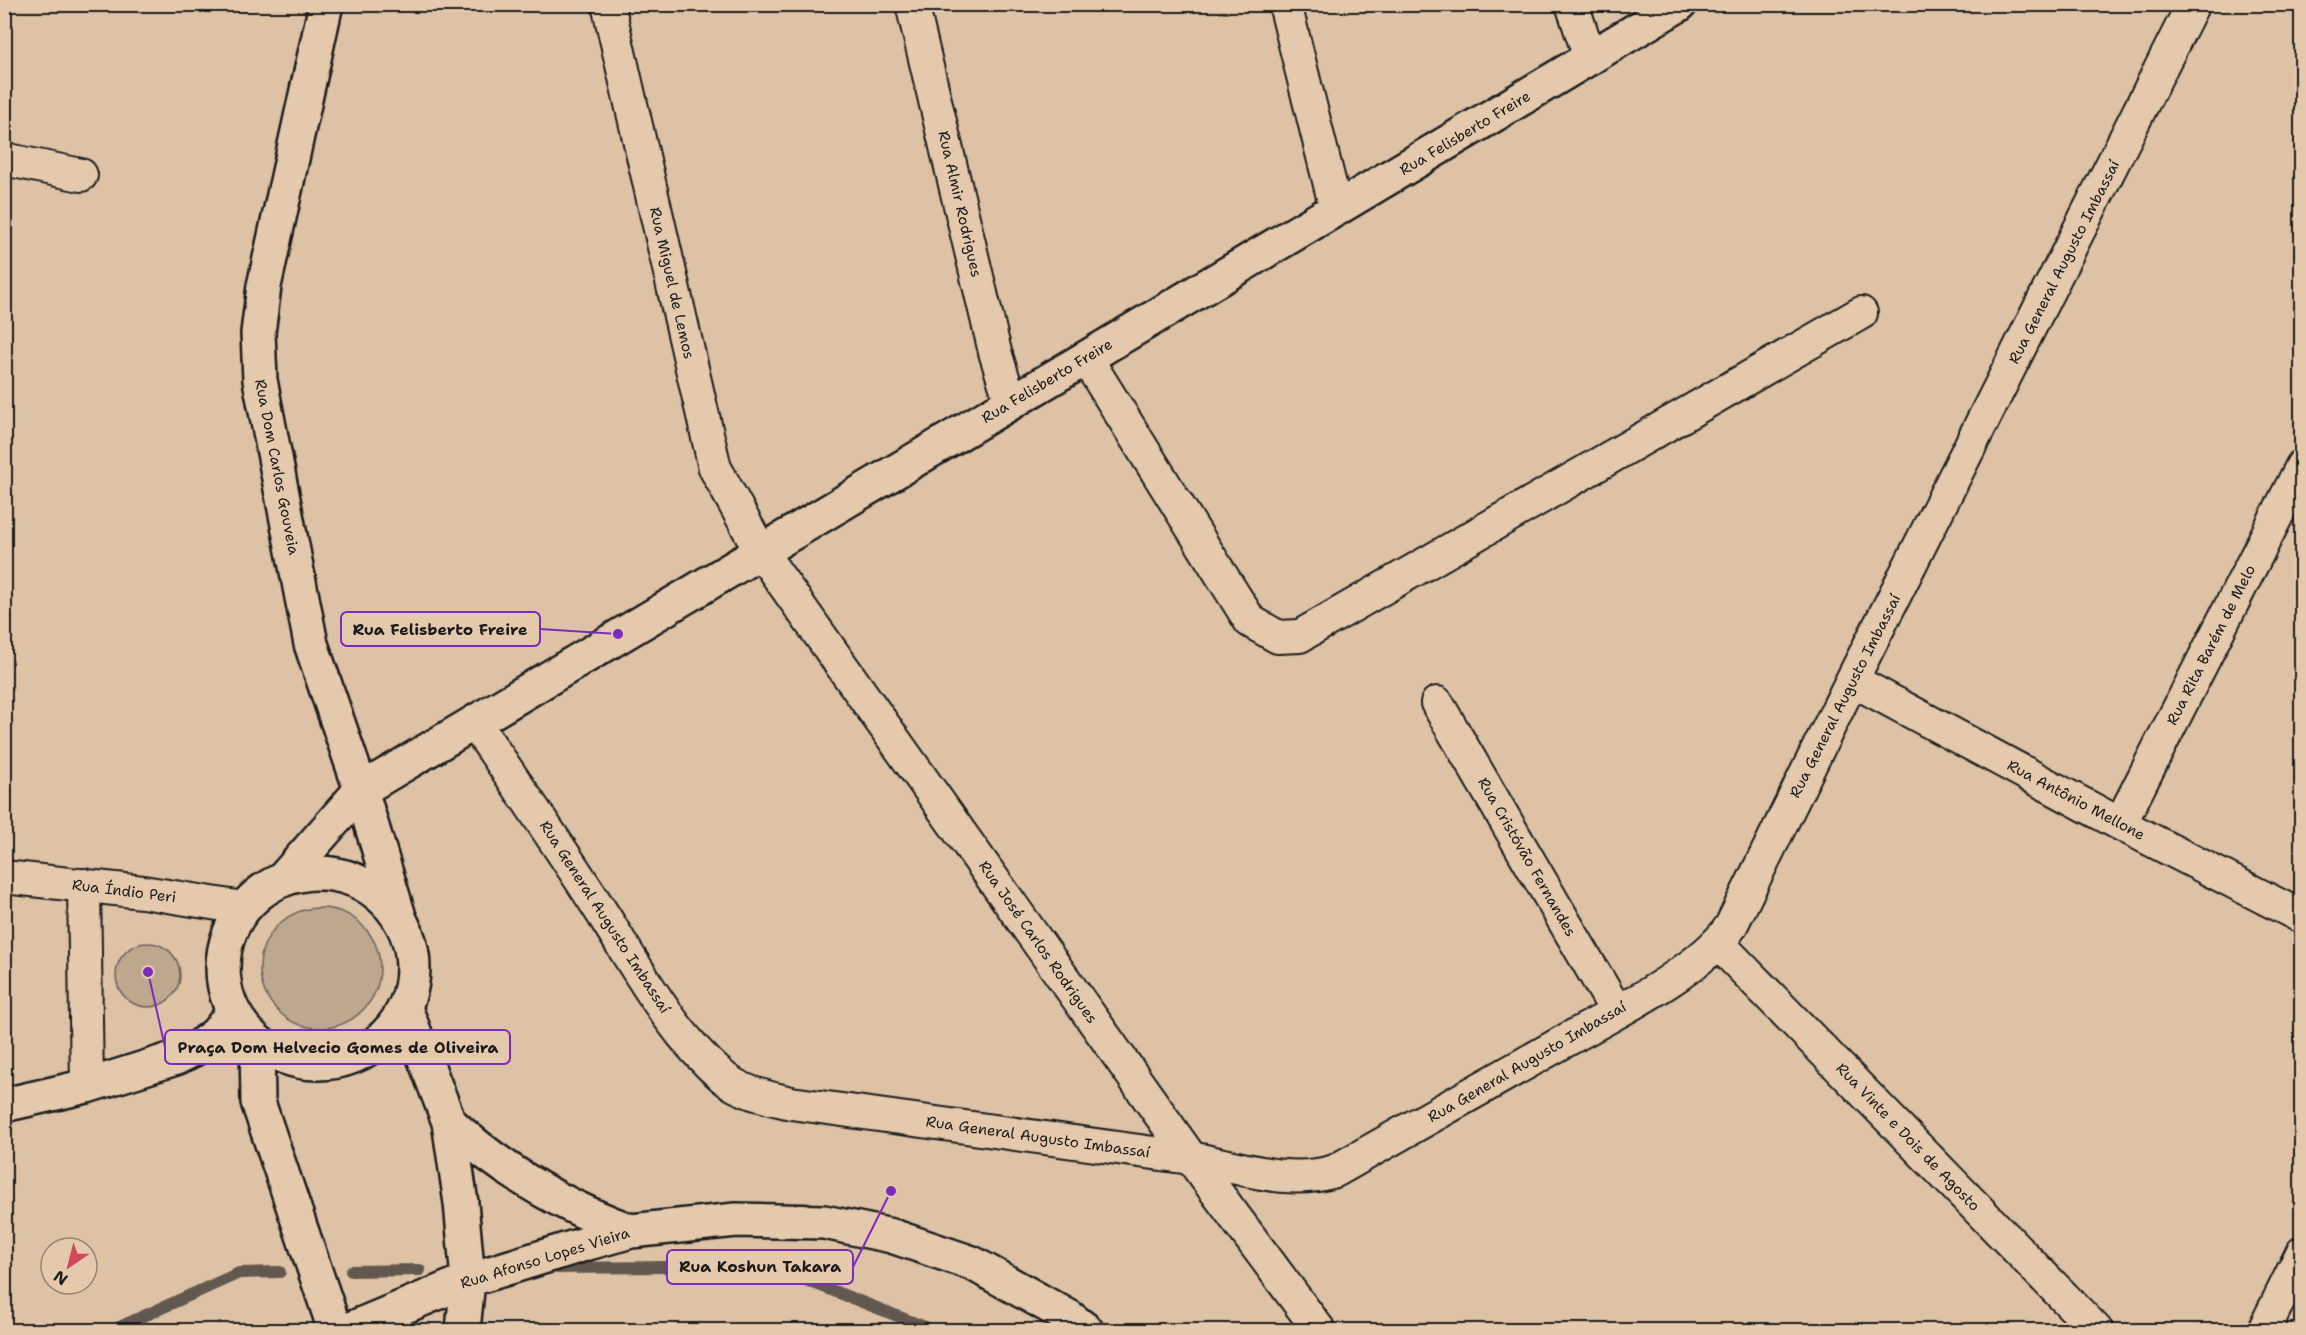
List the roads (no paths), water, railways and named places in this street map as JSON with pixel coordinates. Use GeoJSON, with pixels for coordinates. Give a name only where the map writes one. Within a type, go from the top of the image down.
{"type":"FeatureCollection","features":[{"type":"Feature","properties":{"kind":"street","name":"Rua Dom Carlos Gouveia"},"geometry":{"type":"LineString","coordinates":[[326,4],[264,286],[258,333],[260,380],[311,644],[361,790],[400,920]]}},
{"type":"Feature","properties":{"kind":"street","name":"Rua Miguel de Lemos"},"geometry":{"type":"LineString","coordinates":[[608,4],[715,468],[761,552]]}},
{"type":"Feature","properties":{"kind":"street","name":"Rua Almir Rodrigues"},"geometry":{"type":"LineString","coordinates":[[912,4],[995,352],[1011,403]]}},
{"type":"Feature","properties":{"kind":"street"},"geometry":{"type":"LineString","coordinates":[[1285,4],[1336,210]]}},
{"type":"Feature","properties":{"kind":"street"},"geometry":{"type":"LineString","coordinates":[[1572,4],[1590,58]]}},
{"type":"Feature","properties":{"kind":"street","name":"Rua Felisberto Freire"},"geometry":{"type":"LineString","coordinates":[[283,879],[361,790],[1680,4]]}},
{"type":"Feature","properties":{"kind":"street","name":"Rua General Augusto Imbassaí"},"geometry":{"type":"LineString","coordinates":[[474,722],[553,837],[655,995],[693,1047],[724,1078],[751,1093],[791,1103],[1191,1158],[1294,1177],[1315,1177],[1335,1171],[1617,1012],[1705,956],[1719,944],[1731,926],[1852,680],[2193,4]]}},
{"type":"Feature","properties":{"kind":"street"},"geometry":{"type":"LineString","coordinates":[[4,159],[81,175]]}},
{"type":"Feature","properties":{"kind":"street"},"geometry":{"type":"LineString","coordinates":[[1086,358],[1250,621],[1278,637],[1300,636],[1861,313]]}},
{"type":"Feature","properties":{"kind":"street","name":"Rua Rita Barém de Melo"},"geometry":{"type":"LineString","coordinates":[[2120,824],[2301,466]]}},
{"type":"Feature","properties":{"kind":"street","name":"Rua José Carlos Rodrigues"},"geometry":{"type":"LineString","coordinates":[[761,552],[1191,1158],[1318,1330]]}},
{"type":"Feature","properties":{"kind":"street","name":"Rua Antônio Mellone"},"geometry":{"type":"LineString","coordinates":[[1852,680],[2120,824],[2301,917]]}},
{"type":"Feature","properties":{"kind":"street","name":"Rua Cristóvão Fernandes"},"geometry":{"type":"LineString","coordinates":[[1437,703],[1617,1012]]}},
{"type":"Feature","properties":{"kind":"street"},"geometry":{"type":"LineString","coordinates":[[316,873],[349,878],[379,895],[400,920],[411,949],[412,979],[405,1008],[385,1036],[356,1056],[322,1063],[288,1059],[257,1041],[233,1013],[223,977],[226,940],[243,908],[261,891],[283,879],[316,873]]}},
{"type":"Feature","properties":{"kind":"street","name":"Rua Índio Peri"},"geometry":{"type":"LineString","coordinates":[[4,877],[84,885],[243,908]]}},
{"type":"Feature","properties":{"kind":"street"},"geometry":{"type":"LineString","coordinates":[[84,885],[87,1086]]}},
{"type":"Feature","properties":{"kind":"street","name":"Rua Vinte e Dois de Agosto"},"geometry":{"type":"LineString","coordinates":[[1719,944],[2096,1330]]}},
{"type":"Feature","properties":{"kind":"street"},"geometry":{"type":"LineString","coordinates":[[405,1008],[449,1122],[461,1203],[468,1280],[463,1330]]}},
{"type":"Feature","properties":{"kind":"street"},"geometry":{"type":"LineString","coordinates":[[4,1106],[87,1086],[176,1058],[200,1046],[216,1034],[233,1013]]}},
{"type":"Feature","properties":{"kind":"street"},"geometry":{"type":"LineString","coordinates":[[257,1041],[258,1102],[335,1330]]}},
{"type":"Feature","properties":{"kind":"street"},"geometry":{"type":"LineString","coordinates":[[449,1122],[475,1146],[544,1193],[570,1207],[631,1231]]}},
{"type":"Feature","properties":{"kind":"street","name":"Rua Afonso Lopes Vieira"},"geometry":{"type":"LineString","coordinates":[[348,1330],[468,1280],[631,1231],[747,1220],[824,1222],[892,1236],[972,1263],[1069,1317],[1086,1330]]}},
{"type":"Feature","properties":{"kind":"street"},"geometry":{"type":"LineString","coordinates":[[2264,1330],[2301,1253]]}},
{"type":"Feature","properties":{"kind":"waterway"},"geometry":{"type":"LineString","coordinates":[[557,1268],[770,1266],[933,1330]]}},
{"type":"Feature","properties":{"kind":"waterway"},"geometry":{"type":"LineString","coordinates":[[351,1271],[420,1270]]}},
{"type":"Feature","properties":{"kind":"waterway"},"geometry":{"type":"LineString","coordinates":[[113,1330],[239,1273],[280,1272]]}},
{"type":"Feature","properties":{"kind":"place","name":"Rua Felisberto Freire"},"geometry":{"type":"Point","coordinates":[618,634]}},
{"type":"Feature","properties":{"kind":"place","name":"Praça Dom Helvecio Gomes de Oliveira"},"geometry":{"type":"Point","coordinates":[148,972]}},
{"type":"Feature","properties":{"kind":"place","name":"Rua Koshun Takara"},"geometry":{"type":"Point","coordinates":[891,1191]}}]}
